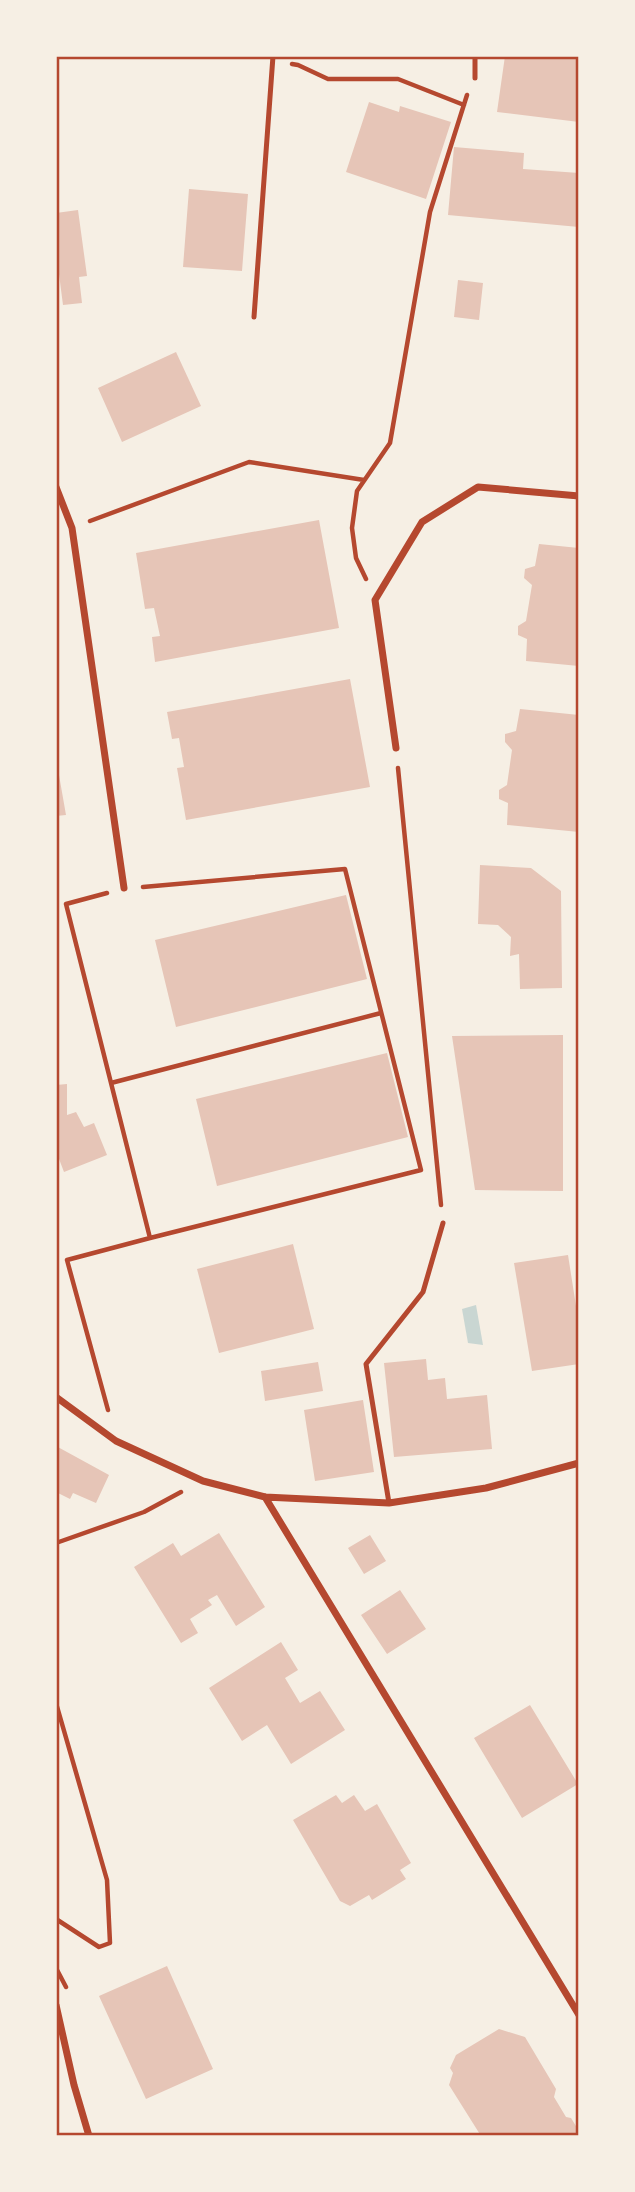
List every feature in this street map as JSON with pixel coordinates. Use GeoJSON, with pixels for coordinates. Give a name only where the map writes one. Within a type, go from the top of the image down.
{"type":"FeatureCollection","features":[{"type":"Feature","properties":{"kind":"street"},"geometry":{"type":"LineString","coordinates":[[56,487],[72,528],[124,888]]}},
{"type":"Feature","properties":{"kind":"street"},"geometry":{"type":"LineString","coordinates":[[396,748],[375,600],[422,522],[478,487],[579,496]]}},
{"type":"Feature","properties":{"kind":"street"},"geometry":{"type":"LineString","coordinates":[[56,1398],[116,1441],[203,1481],[265,1497],[389,1503],[486,1488],[579,1463]]}},
{"type":"Feature","properties":{"kind":"street"},"geometry":{"type":"LineString","coordinates":[[265,1497],[579,2015]]}},
{"type":"Feature","properties":{"kind":"street"},"geometry":{"type":"LineString","coordinates":[[57,2009],[89,2136]]}},
{"type":"Feature","properties":{"kind":"lane"},"geometry":{"type":"LineString","coordinates":[[254,317],[273,56]]}},
{"type":"Feature","properties":{"kind":"lane"},"geometry":{"type":"LineString","coordinates":[[475,56],[475,74]]}},
{"type":"Feature","properties":{"kind":"lane"},"geometry":{"type":"LineString","coordinates":[[389,1503],[366,1364],[423,1292],[443,1223]]}},
{"type":"Feature","properties":{"kind":"path"},"geometry":{"type":"LineString","coordinates":[[273,63],[298,65],[328,79],[398,79],[464,104]]}},
{"type":"Feature","properties":{"kind":"path"},"geometry":{"type":"LineString","coordinates":[[375,600],[356,558],[352,528],[357,491],[390,443],[430,212],[475,74]]}},
{"type":"Feature","properties":{"kind":"path"},"geometry":{"type":"LineString","coordinates":[[72,528],[249,463],[364,480]]}},
{"type":"Feature","properties":{"kind":"path"},"geometry":{"type":"LineString","coordinates":[[396,748],[443,1223]]}},
{"type":"Feature","properties":{"kind":"path"},"geometry":{"type":"LineString","coordinates":[[116,1441],[67,1260],[421,1170],[345,869],[124,888],[66,904],[150,1238]]}},
{"type":"Feature","properties":{"kind":"path"},"geometry":{"type":"LineString","coordinates":[[111,1083],[381,1013]]}},
{"type":"Feature","properties":{"kind":"path"},"geometry":{"type":"LineString","coordinates":[[56,1543],[144,1512],[203,1481]]}},
{"type":"Feature","properties":{"kind":"path"},"geometry":{"type":"LineString","coordinates":[[56,1703],[107,1880],[110,1943],[99,1947],[56,1919]]}},
{"type":"Feature","properties":{"kind":"path"},"geometry":{"type":"LineString","coordinates":[[56,1968],[70,1994]]}},
{"type":"Feature","properties":{"kind":"shaded area"},"geometry":{"type":"Polygon","coordinates":[[[476,1305],[483,1345],[468,1343],[462,1309],[476,1305]]]}},
{"type":"Feature","properties":{"kind":"building"},"geometry":{"type":"Polygon","coordinates":[[[505,56],[579,56],[579,122],[497,112],[505,56]]]}},
{"type":"Feature","properties":{"kind":"building"},"geometry":{"type":"Polygon","coordinates":[[[369,102],[399,112],[400,106],[451,122],[426,199],[346,172],[369,102]]]}},
{"type":"Feature","properties":{"kind":"building"},"geometry":{"type":"Polygon","coordinates":[[[454,147],[524,153],[523,169],[579,173],[579,227],[448,215],[454,147]]]}},
{"type":"Feature","properties":{"kind":"building"},"geometry":{"type":"Polygon","coordinates":[[[189,189],[248,194],[242,271],[183,267],[189,189]]]}},
{"type":"Feature","properties":{"kind":"building"},"geometry":{"type":"Polygon","coordinates":[[[78,210],[87,276],[79,277],[82,303],[63,305],[56,251],[56,213],[78,210]]]}},
{"type":"Feature","properties":{"kind":"building"},"geometry":{"type":"Polygon","coordinates":[[[458,280],[483,283],[479,320],[454,317],[458,280]]]}},
{"type":"Feature","properties":{"kind":"building"},"geometry":{"type":"Polygon","coordinates":[[[176,352],[201,406],[122,442],[98,388],[176,352]]]}},
{"type":"Feature","properties":{"kind":"building"},"geometry":{"type":"Polygon","coordinates":[[[319,520],[339,628],[155,662],[152,637],[160,636],[154,608],[145,609],[136,553],[319,520]]]}},
{"type":"Feature","properties":{"kind":"building"},"geometry":{"type":"Polygon","coordinates":[[[539,544],[579,548],[579,666],[526,661],[527,639],[518,635],[518,626],[526,621],[532,585],[524,578],[525,569],[535,566],[539,544]]]}},
{"type":"Feature","properties":{"kind":"building"},"geometry":{"type":"Polygon","coordinates":[[[350,679],[370,787],[186,820],[177,768],[184,767],[179,738],[172,739],[167,712],[350,679]]]}},
{"type":"Feature","properties":{"kind":"building"},"geometry":{"type":"Polygon","coordinates":[[[520,709],[579,715],[579,832],[507,825],[508,803],[499,799],[499,790],[507,785],[512,750],[505,742],[505,734],[516,731],[520,709]]]}},
{"type":"Feature","properties":{"kind":"building"},"geometry":{"type":"Polygon","coordinates":[[[56,758],[66,815],[56,816],[56,758]]]}},
{"type":"Feature","properties":{"kind":"building"},"geometry":{"type":"Polygon","coordinates":[[[480,865],[531,868],[561,891],[562,988],[520,989],[519,954],[510,956],[511,937],[498,925],[478,924],[480,865]]]}},
{"type":"Feature","properties":{"kind":"building"},"geometry":{"type":"Polygon","coordinates":[[[346,895],[367,979],[176,1027],[155,940],[346,895]]]}},
{"type":"Feature","properties":{"kind":"building"},"geometry":{"type":"Polygon","coordinates":[[[563,1035],[563,1191],[475,1190],[452,1036],[563,1035]]]}},
{"type":"Feature","properties":{"kind":"building"},"geometry":{"type":"Polygon","coordinates":[[[387,1053],[408,1137],[217,1186],[196,1099],[387,1053]]]}},
{"type":"Feature","properties":{"kind":"building"},"geometry":{"type":"Polygon","coordinates":[[[67,1084],[67,1115],[76,1112],[84,1127],[94,1123],[107,1155],[64,1172],[56,1151],[56,1085],[67,1084]]]}},
{"type":"Feature","properties":{"kind":"building"},"geometry":{"type":"Polygon","coordinates":[[[293,1244],[314,1329],[219,1353],[197,1269],[293,1244]]]}},
{"type":"Feature","properties":{"kind":"building"},"geometry":{"type":"Polygon","coordinates":[[[568,1255],[579,1325],[579,1364],[532,1371],[514,1263],[568,1255]]]}},
{"type":"Feature","properties":{"kind":"building"},"geometry":{"type":"Polygon","coordinates":[[[426,1359],[428,1380],[445,1378],[447,1399],[487,1395],[492,1449],[394,1457],[384,1363],[426,1359]]]}},
{"type":"Feature","properties":{"kind":"building"},"geometry":{"type":"Polygon","coordinates":[[[318,1362],[323,1391],[265,1401],[261,1371],[318,1362]]]}},
{"type":"Feature","properties":{"kind":"building"},"geometry":{"type":"Polygon","coordinates":[[[363,1400],[374,1472],[315,1481],[304,1410],[363,1400]]]}},
{"type":"Feature","properties":{"kind":"building"},"geometry":{"type":"Polygon","coordinates":[[[56,1446],[109,1475],[96,1503],[73,1493],[70,1499],[56,1492],[56,1446]]]}},
{"type":"Feature","properties":{"kind":"building"},"geometry":{"type":"Polygon","coordinates":[[[219,1533],[265,1607],[236,1626],[217,1595],[208,1600],[212,1605],[190,1619],[198,1633],[181,1643],[134,1567],[173,1543],[181,1556],[219,1533]]]}},
{"type":"Feature","properties":{"kind":"building"},"geometry":{"type":"Polygon","coordinates":[[[370,1535],[386,1561],[364,1574],[348,1548],[370,1535]]]}},
{"type":"Feature","properties":{"kind":"building"},"geometry":{"type":"Polygon","coordinates":[[[400,1590],[426,1629],[387,1654],[361,1615],[400,1590]]]}},
{"type":"Feature","properties":{"kind":"building"},"geometry":{"type":"Polygon","coordinates":[[[281,1642],[298,1670],[285,1678],[300,1703],[320,1691],[345,1730],[291,1764],[267,1725],[242,1741],[209,1688],[281,1642]]]}},
{"type":"Feature","properties":{"kind":"building"},"geometry":{"type":"Polygon","coordinates":[[[530,1705],[578,1784],[522,1818],[474,1738],[530,1705]]]}},
{"type":"Feature","properties":{"kind":"building"},"geometry":{"type":"Polygon","coordinates":[[[336,1795],[342,1803],[354,1795],[365,1811],[377,1804],[411,1863],[400,1870],[406,1879],[372,1900],[369,1895],[350,1906],[340,1901],[293,1820],[336,1795]]]}},
{"type":"Feature","properties":{"kind":"building"},"geometry":{"type":"Polygon","coordinates":[[[167,1966],[213,2069],[146,2099],[99,1996],[167,1966]]]}},
{"type":"Feature","properties":{"kind":"building"},"geometry":{"type":"Polygon","coordinates":[[[499,2029],[525,2037],[556,2089],[554,2097],[566,2117],[571,2118],[579,2136],[481,2136],[449,2085],[453,2073],[450,2068],[456,2055],[499,2029]]]}}]}
